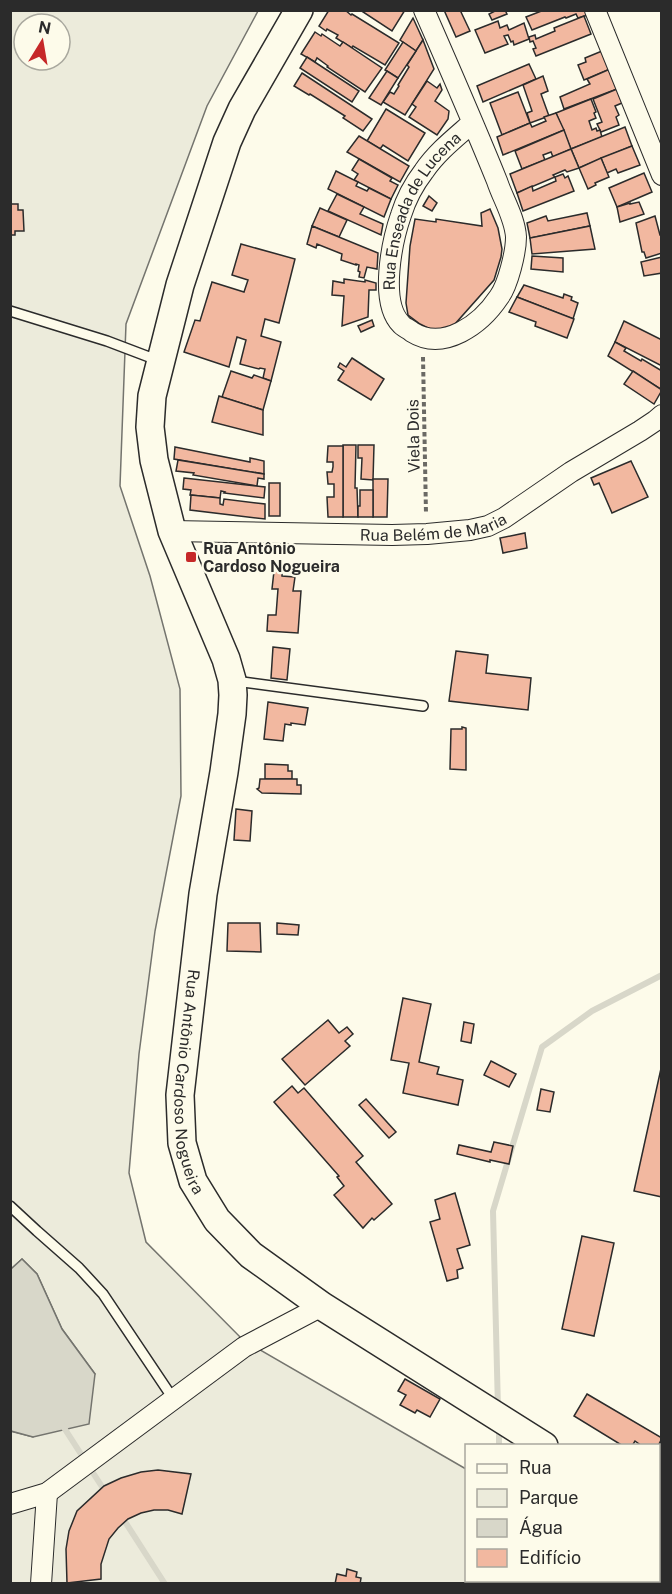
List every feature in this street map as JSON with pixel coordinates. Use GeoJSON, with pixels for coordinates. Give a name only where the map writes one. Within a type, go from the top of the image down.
{"type":"FeatureCollection","features":[{"type":"Feature","properties":{"kind":"main road","name":"Rua Antônio Cardoso Nogueira"},"geometry":{"type":"LineString","coordinates":[[299,10],[242,109],[226,142],[180,285],[152,396],[150,427],[154,460],[172,531],[226,659],[232,680],[233,695],[224,772],[203,894],[185,1048],[180,1095],[182,1143],[193,1181],[217,1220],[251,1255],[322,1306],[541,1444]]}},
{"type":"Feature","properties":{"kind":"street","name":"Rua Enseada de Lucena"},"geometry":{"type":"LineString","coordinates":[[424,10],[488,159],[514,225],[516,237],[513,260],[501,296],[481,320],[459,334],[435,339],[422,338],[400,324],[393,311],[389,295],[389,273],[393,244],[401,214],[413,187],[444,148],[472,123]]}},
{"type":"Feature","properties":{"kind":"street"},"geometry":{"type":"LineString","coordinates":[[595,10],[662,175]]}},
{"type":"Feature","properties":{"kind":"street","name":"Rua Belém de Maria"},"geometry":{"type":"LineString","coordinates":[[172,531],[427,534],[488,526],[504,518],[571,471],[640,431],[662,415]]}},
{"type":"Feature","properties":{"kind":"street"},"geometry":{"type":"LineString","coordinates":[[10,1504],[47,1493],[244,1347],[322,1306]]}},
{"type":"Feature","properties":{"kind":"street"},"geometry":{"type":"LineString","coordinates":[[42,1584],[47,1493]]}},
{"type":"Feature","properties":{"kind":"lane"},"geometry":{"type":"LineString","coordinates":[[10,311],[107,341],[160,361]]}},
{"type":"Feature","properties":{"kind":"lane"},"geometry":{"type":"LineString","coordinates":[[232,680],[423,706]]}},
{"type":"Feature","properties":{"kind":"lane"},"geometry":{"type":"LineString","coordinates":[[10,1206],[80,1268],[103,1294],[174,1400]]}},
{"type":"Feature","properties":{"kind":"path","name":"Viela Dois"},"geometry":{"type":"LineString","coordinates":[[422,338],[427,534]]}},
{"type":"Feature","properties":{"kind":"green space"},"geometry":{"type":"Polygon","coordinates":[[[11,11],[258,11],[207,106],[126,324],[120,486],[150,576],[180,689],[181,796],[155,931],[139,1054],[129,1173],[146,1242],[243,1340],[465,1468],[465,1582],[632,1583],[11,1583],[10,1431],[33,1437],[95,1374],[62,1329],[37,1274],[22,1259],[11,1269],[11,11]]]}},
{"type":"Feature","properties":{"kind":"water"},"geometry":{"type":"Polygon","coordinates":[[[22,1259],[37,1274],[62,1329],[95,1374],[89,1424],[33,1437],[11,1431],[11,1269],[22,1259]]]}},
{"type":"Feature","properties":{"kind":"building"},"geometry":{"type":"Polygon","coordinates":[[[329,10],[345,10],[399,43],[385,65],[353,46],[352,48],[336,38],[338,35],[319,26],[329,10]]]}},
{"type":"Feature","properties":{"kind":"building"},"geometry":{"type":"Polygon","coordinates":[[[360,10],[405,10],[392,31],[360,10]]]}},
{"type":"Feature","properties":{"kind":"building"},"geometry":{"type":"Polygon","coordinates":[[[444,10],[464,10],[461,12],[470,31],[456,37],[444,10]]]}},
{"type":"Feature","properties":{"kind":"building"},"geometry":{"type":"Polygon","coordinates":[[[497,10],[505,10],[507,14],[492,20],[489,14],[497,10]]]}},
{"type":"Feature","properties":{"kind":"building"},"geometry":{"type":"Polygon","coordinates":[[[544,10],[586,10],[588,15],[578,18],[576,14],[532,30],[526,17],[544,10]]]}},
{"type":"Feature","properties":{"kind":"building"},"geometry":{"type":"Polygon","coordinates":[[[584,16],[591,34],[536,56],[533,49],[536,48],[533,41],[530,42],[529,37],[535,35],[536,39],[555,31],[554,28],[584,16]]]}},
{"type":"Feature","properties":{"kind":"building"},"geometry":{"type":"Polygon","coordinates":[[[413,18],[423,40],[416,51],[400,40],[413,18]]]}},
{"type":"Feature","properties":{"kind":"building"},"geometry":{"type":"Polygon","coordinates":[[[498,21],[500,28],[507,25],[509,30],[524,23],[529,39],[514,45],[508,35],[504,36],[508,44],[485,53],[475,30],[498,21]]]}},
{"type":"Feature","properties":{"kind":"building"},"geometry":{"type":"Polygon","coordinates":[[[315,32],[340,46],[343,42],[382,68],[365,92],[317,58],[315,62],[301,54],[315,32]]]}},
{"type":"Feature","properties":{"kind":"building"},"geometry":{"type":"Polygon","coordinates":[[[423,40],[434,69],[405,115],[383,102],[390,92],[394,94],[409,67],[407,65],[423,40]]]}},
{"type":"Feature","properties":{"kind":"building"},"geometry":{"type":"Polygon","coordinates":[[[403,42],[416,51],[398,78],[385,70],[403,42]]]}},
{"type":"Feature","properties":{"kind":"building"},"geometry":{"type":"Polygon","coordinates":[[[602,51],[610,69],[584,80],[578,65],[586,62],[585,58],[602,51]]]}},
{"type":"Feature","properties":{"kind":"building"},"geometry":{"type":"Polygon","coordinates":[[[307,57],[359,91],[352,102],[300,68],[307,57]]]}},
{"type":"Feature","properties":{"kind":"building"},"geometry":{"type":"Polygon","coordinates":[[[529,64],[536,79],[483,102],[477,86],[529,64]]]}},
{"type":"Feature","properties":{"kind":"building"},"geometry":{"type":"Polygon","coordinates":[[[610,69],[617,89],[564,109],[560,97],[590,84],[587,79],[610,69]]]}},
{"type":"Feature","properties":{"kind":"building"},"geometry":{"type":"Polygon","coordinates":[[[387,71],[398,78],[381,105],[369,98],[387,71]]]}},
{"type":"Feature","properties":{"kind":"building"},"geometry":{"type":"Polygon","coordinates":[[[302,73],[372,119],[363,131],[343,118],[345,116],[294,86],[302,73]]]}},
{"type":"Feature","properties":{"kind":"building"},"geometry":{"type":"Polygon","coordinates":[[[543,76],[548,91],[541,94],[549,116],[530,123],[527,113],[532,111],[523,85],[543,76]]]}},
{"type":"Feature","properties":{"kind":"building"},"geometry":{"type":"Polygon","coordinates":[[[427,81],[437,88],[440,84],[442,90],[435,101],[449,111],[448,119],[437,135],[409,117],[416,107],[412,104],[427,81]]]}},
{"type":"Feature","properties":{"kind":"building"},"geometry":{"type":"Polygon","coordinates":[[[617,89],[622,103],[615,106],[619,115],[616,117],[619,125],[601,132],[597,124],[602,122],[593,99],[617,89]]]}},
{"type":"Feature","properties":{"kind":"building"},"geometry":{"type":"Polygon","coordinates":[[[518,92],[530,123],[502,135],[490,103],[518,92]]]}},
{"type":"Feature","properties":{"kind":"building"},"geometry":{"type":"Polygon","coordinates":[[[591,99],[596,118],[589,121],[592,130],[596,128],[597,131],[600,130],[602,137],[571,149],[556,113],[591,99]]]}},
{"type":"Feature","properties":{"kind":"building"},"geometry":{"type":"Polygon","coordinates":[[[386,109],[425,133],[408,161],[383,145],[380,149],[367,141],[386,109]]]}},
{"type":"Feature","properties":{"kind":"building"},"geometry":{"type":"Polygon","coordinates":[[[556,113],[564,130],[503,155],[497,137],[530,123],[532,127],[546,121],[544,117],[556,113]]]}},
{"type":"Feature","properties":{"kind":"building"},"geometry":{"type":"Polygon","coordinates":[[[625,127],[632,146],[579,168],[571,149],[625,127]]]}},
{"type":"Feature","properties":{"kind":"building"},"geometry":{"type":"Polygon","coordinates":[[[564,130],[571,149],[553,157],[551,152],[543,155],[545,160],[522,169],[515,151],[564,130]]]}},
{"type":"Feature","properties":{"kind":"building"},"geometry":{"type":"Polygon","coordinates":[[[359,136],[409,166],[400,182],[347,152],[359,136]]]}},
{"type":"Feature","properties":{"kind":"building"},"geometry":{"type":"Polygon","coordinates":[[[632,146],[640,165],[618,173],[616,169],[607,173],[601,158],[632,146]]]}},
{"type":"Feature","properties":{"kind":"building"},"geometry":{"type":"Polygon","coordinates":[[[571,149],[579,168],[567,172],[565,170],[553,175],[555,177],[517,193],[510,174],[571,149]]]}},
{"type":"Feature","properties":{"kind":"building"},"geometry":{"type":"Polygon","coordinates":[[[601,158],[609,177],[588,189],[579,168],[601,158]]]}},
{"type":"Feature","properties":{"kind":"building"},"geometry":{"type":"Polygon","coordinates":[[[359,159],[392,178],[390,181],[398,185],[391,199],[354,180],[358,174],[352,170],[359,159]]]}},
{"type":"Feature","properties":{"kind":"building"},"geometry":{"type":"Polygon","coordinates":[[[336,171],[358,182],[356,186],[367,191],[369,188],[391,199],[384,217],[328,189],[336,171]]]}},
{"type":"Feature","properties":{"kind":"building"},"geometry":{"type":"Polygon","coordinates":[[[644,173],[652,192],[617,207],[609,188],[644,173]]]}},
{"type":"Feature","properties":{"kind":"building"},"geometry":{"type":"Polygon","coordinates":[[[563,174],[565,178],[568,176],[574,191],[523,211],[517,193],[532,186],[533,191],[556,181],[555,177],[563,174]]]}},
{"type":"Feature","properties":{"kind":"building"},"geometry":{"type":"Polygon","coordinates":[[[337,194],[364,207],[360,214],[383,224],[381,235],[328,211],[337,194]]]}},
{"type":"Feature","properties":{"kind":"building"},"geometry":{"type":"Polygon","coordinates":[[[429,196],[437,203],[432,211],[423,206],[429,196]]]}},
{"type":"Feature","properties":{"kind":"building"},"geometry":{"type":"Polygon","coordinates":[[[639,202],[644,214],[620,222],[617,207],[639,202]]]}},
{"type":"Feature","properties":{"kind":"building"},"geometry":{"type":"Polygon","coordinates":[[[10,204],[18,204],[18,210],[23,210],[24,231],[15,231],[15,235],[10,235],[10,204]]]}},
{"type":"Feature","properties":{"kind":"building"},"geometry":{"type":"Polygon","coordinates":[[[320,208],[347,220],[339,237],[312,226],[320,208]]]}},
{"type":"Feature","properties":{"kind":"building"},"geometry":{"type":"Polygon","coordinates":[[[490,209],[498,228],[502,249],[494,280],[454,325],[442,330],[430,329],[420,324],[408,315],[406,303],[410,246],[415,219],[436,222],[436,219],[482,226],[481,213],[490,209]]]}},
{"type":"Feature","properties":{"kind":"building"},"geometry":{"type":"Polygon","coordinates":[[[587,213],[590,226],[530,238],[527,223],[546,216],[548,221],[587,213]]]}},
{"type":"Feature","properties":{"kind":"building"},"geometry":{"type":"Polygon","coordinates":[[[655,216],[662,237],[662,253],[646,258],[642,252],[636,223],[655,216]]]}},
{"type":"Feature","properties":{"kind":"building"},"geometry":{"type":"Polygon","coordinates":[[[312,226],[378,253],[377,269],[367,267],[364,278],[359,277],[359,265],[341,260],[342,254],[317,244],[316,248],[307,244],[312,226]]]}},
{"type":"Feature","properties":{"kind":"building"},"geometry":{"type":"Polygon","coordinates":[[[590,226],[595,249],[532,254],[530,238],[590,226]]]}},
{"type":"Feature","properties":{"kind":"building"},"geometry":{"type":"Polygon","coordinates":[[[241,244],[295,259],[279,323],[265,319],[261,336],[281,342],[271,381],[263,378],[265,369],[240,364],[246,340],[237,337],[229,367],[184,352],[195,320],[200,321],[212,282],[244,292],[248,280],[232,275],[241,244]]]}},
{"type":"Feature","properties":{"kind":"building"},"geometry":{"type":"Polygon","coordinates":[[[532,256],[563,258],[563,272],[531,269],[532,256]]]}},
{"type":"Feature","properties":{"kind":"building"},"geometry":{"type":"Polygon","coordinates":[[[662,257],[662,273],[644,276],[641,262],[662,257]]]}},
{"type":"Feature","properties":{"kind":"building"},"geometry":{"type":"Polygon","coordinates":[[[344,279],[376,283],[376,290],[369,290],[368,317],[342,326],[344,296],[332,295],[333,281],[344,283],[344,279]]]}},
{"type":"Feature","properties":{"kind":"building"},"geometry":{"type":"Polygon","coordinates":[[[524,285],[563,298],[564,294],[572,297],[571,300],[578,303],[573,319],[517,297],[524,285]]]}},
{"type":"Feature","properties":{"kind":"building"},"geometry":{"type":"Polygon","coordinates":[[[517,297],[574,319],[567,338],[535,326],[536,322],[509,312],[517,297]]]}},
{"type":"Feature","properties":{"kind":"building"},"geometry":{"type":"Polygon","coordinates":[[[372,320],[374,326],[361,332],[358,326],[372,320]]]}},
{"type":"Feature","properties":{"kind":"building"},"geometry":{"type":"Polygon","coordinates":[[[624,321],[662,340],[662,366],[615,342],[624,321]]]}},
{"type":"Feature","properties":{"kind":"building"},"geometry":{"type":"Polygon","coordinates":[[[615,342],[626,348],[624,351],[662,371],[662,390],[608,356],[615,342]]]}},
{"type":"Feature","properties":{"kind":"building"},"geometry":{"type":"Polygon","coordinates":[[[352,358],[384,379],[371,400],[338,380],[344,371],[338,367],[340,363],[346,367],[352,358]]]}},
{"type":"Feature","properties":{"kind":"building"},"geometry":{"type":"Polygon","coordinates":[[[231,371],[271,381],[263,410],[222,397],[231,371]]]}},
{"type":"Feature","properties":{"kind":"building"},"geometry":{"type":"Polygon","coordinates":[[[633,371],[662,390],[654,404],[624,384],[633,371]]]}},
{"type":"Feature","properties":{"kind":"building"},"geometry":{"type":"Polygon","coordinates":[[[219,396],[263,410],[263,435],[212,422],[219,396]]]}},
{"type":"Feature","properties":{"kind":"building"},"geometry":{"type":"Polygon","coordinates":[[[343,445],[356,445],[355,488],[357,488],[358,517],[343,517],[343,445]]]}},
{"type":"Feature","properties":{"kind":"building"},"geometry":{"type":"Polygon","coordinates":[[[358,445],[374,445],[373,480],[361,479],[362,458],[358,458],[358,445]]]}},
{"type":"Feature","properties":{"kind":"building"},"geometry":{"type":"Polygon","coordinates":[[[328,446],[343,446],[343,517],[328,517],[327,497],[334,497],[334,484],[328,484],[327,472],[332,472],[333,462],[327,462],[328,446]]]}},
{"type":"Feature","properties":{"kind":"building"},"geometry":{"type":"Polygon","coordinates":[[[175,447],[250,462],[250,458],[264,461],[264,474],[174,459],[175,447]]]}},
{"type":"Feature","properties":{"kind":"building"},"geometry":{"type":"Polygon","coordinates":[[[178,460],[264,474],[264,479],[258,478],[257,486],[193,475],[194,473],[176,471],[178,460]]]}},
{"type":"Feature","properties":{"kind":"building"},"geometry":{"type":"Polygon","coordinates":[[[631,461],[648,497],[612,513],[599,483],[594,485],[591,478],[631,461]]]}},
{"type":"Feature","properties":{"kind":"building"},"geometry":{"type":"Polygon","coordinates":[[[184,478],[265,487],[264,498],[221,491],[220,498],[190,495],[191,490],[183,489],[184,478]]]}},
{"type":"Feature","properties":{"kind":"building"},"geometry":{"type":"Polygon","coordinates":[[[373,479],[388,479],[387,517],[373,517],[373,479]]]}},
{"type":"Feature","properties":{"kind":"building"},"geometry":{"type":"Polygon","coordinates":[[[269,483],[280,483],[280,516],[269,516],[269,483]]]}},
{"type":"Feature","properties":{"kind":"building"},"geometry":{"type":"Polygon","coordinates":[[[360,490],[373,490],[373,517],[358,517],[360,490]]]}},
{"type":"Feature","properties":{"kind":"building"},"geometry":{"type":"Polygon","coordinates":[[[191,495],[220,498],[220,504],[223,505],[224,499],[265,504],[265,519],[190,510],[191,495]]]}},
{"type":"Feature","properties":{"kind":"building"},"geometry":{"type":"Polygon","coordinates":[[[525,533],[527,548],[503,553],[500,538],[525,533]]]}},
{"type":"Feature","properties":{"kind":"building"},"geometry":{"type":"Polygon","coordinates":[[[274,571],[282,572],[282,576],[295,577],[293,591],[301,591],[298,633],[267,631],[268,615],[276,615],[278,589],[272,589],[274,571]]]}},
{"type":"Feature","properties":{"kind":"building"},"geometry":{"type":"Polygon","coordinates":[[[273,647],[290,649],[287,680],[271,678],[273,647]]]}},
{"type":"Feature","properties":{"kind":"building"},"geometry":{"type":"Polygon","coordinates":[[[456,651],[488,655],[486,673],[531,678],[528,710],[449,701],[456,651]]]}},
{"type":"Feature","properties":{"kind":"building"},"geometry":{"type":"Polygon","coordinates":[[[268,702],[308,708],[305,725],[285,724],[283,741],[264,739],[268,702]]]}},
{"type":"Feature","properties":{"kind":"building"},"geometry":{"type":"Polygon","coordinates":[[[462,727],[466,728],[466,770],[450,769],[451,729],[462,729],[462,727]]]}},
{"type":"Feature","properties":{"kind":"building"},"geometry":{"type":"Polygon","coordinates":[[[265,764],[288,765],[288,771],[292,771],[292,779],[265,779],[265,764]]]}},
{"type":"Feature","properties":{"kind":"building"},"geometry":{"type":"Polygon","coordinates":[[[260,779],[297,779],[297,785],[301,785],[301,794],[262,793],[257,789],[260,779]]]}},
{"type":"Feature","properties":{"kind":"building"},"geometry":{"type":"Polygon","coordinates":[[[236,809],[252,811],[250,841],[234,840],[236,809]]]}},
{"type":"Feature","properties":{"kind":"building"},"geometry":{"type":"Polygon","coordinates":[[[228,923],[260,923],[261,952],[227,951],[228,923]]]}},
{"type":"Feature","properties":{"kind":"building"},"geometry":{"type":"Polygon","coordinates":[[[277,923],[299,925],[298,935],[277,934],[277,923]]]}},
{"type":"Feature","properties":{"kind":"building"},"geometry":{"type":"Polygon","coordinates":[[[403,998],[431,1004],[419,1062],[439,1067],[437,1074],[463,1080],[458,1105],[403,1093],[409,1063],[391,1060],[403,998]]]}},
{"type":"Feature","properties":{"kind":"building"},"geometry":{"type":"Polygon","coordinates":[[[328,1020],[339,1033],[347,1027],[353,1034],[345,1041],[350,1046],[305,1085],[282,1059],[328,1020]]]}},
{"type":"Feature","properties":{"kind":"building"},"geometry":{"type":"Polygon","coordinates":[[[464,1022],[474,1024],[471,1043],[461,1041],[464,1022]]]}},
{"type":"Feature","properties":{"kind":"building"},"geometry":{"type":"Polygon","coordinates":[[[491,1061],[516,1074],[509,1087],[484,1075],[491,1061]]]}},
{"type":"Feature","properties":{"kind":"building"},"geometry":{"type":"Polygon","coordinates":[[[662,1064],[662,1197],[634,1191],[662,1064]]]}},
{"type":"Feature","properties":{"kind":"building"},"geometry":{"type":"Polygon","coordinates":[[[292,1086],[298,1093],[304,1088],[363,1156],[356,1162],[392,1204],[374,1220],[372,1218],[363,1228],[334,1195],[344,1186],[337,1177],[339,1176],[274,1102],[292,1086]]]}},
{"type":"Feature","properties":{"kind":"building"},"geometry":{"type":"Polygon","coordinates":[[[541,1089],[554,1092],[550,1112],[537,1110],[541,1089]]]}},
{"type":"Feature","properties":{"kind":"building"},"geometry":{"type":"Polygon","coordinates":[[[366,1099],[396,1132],[389,1138],[359,1105],[366,1099]]]}},
{"type":"Feature","properties":{"kind":"building"},"geometry":{"type":"Polygon","coordinates":[[[494,1142],[513,1146],[509,1164],[457,1154],[459,1145],[491,1152],[494,1142]]]}},
{"type":"Feature","properties":{"kind":"building"},"geometry":{"type":"Polygon","coordinates":[[[455,1193],[470,1245],[457,1249],[463,1268],[457,1270],[458,1278],[447,1281],[430,1222],[440,1219],[435,1200],[455,1193]]]}},
{"type":"Feature","properties":{"kind":"building"},"geometry":{"type":"Polygon","coordinates":[[[582,1236],[614,1243],[594,1336],[562,1329],[582,1236]]]}},
{"type":"Feature","properties":{"kind":"building"},"geometry":{"type":"Polygon","coordinates":[[[405,1379],[440,1399],[430,1417],[417,1410],[415,1413],[400,1405],[406,1395],[398,1391],[405,1379]]]}},
{"type":"Feature","properties":{"kind":"building"},"geometry":{"type":"Polygon","coordinates":[[[587,1394],[662,1438],[659,1444],[639,1444],[635,1441],[633,1444],[620,1444],[574,1416],[587,1394]]]}},
{"type":"Feature","properties":{"kind":"building"},"geometry":{"type":"Polygon","coordinates":[[[158,1470],[191,1474],[182,1514],[168,1510],[154,1510],[128,1519],[109,1539],[101,1564],[101,1579],[67,1583],[66,1549],[69,1531],[77,1511],[104,1486],[141,1472],[158,1470]]]}},
{"type":"Feature","properties":{"kind":"building"},"geometry":{"type":"Polygon","coordinates":[[[347,1569],[357,1572],[356,1577],[361,1578],[360,1584],[335,1584],[337,1574],[346,1576],[347,1569]]]}},
{"type":"Feature","properties":{"kind":"waterway"},"geometry":{"type":"LineString","coordinates":[[498,1409],[493,1211],[542,1047],[592,1011],[662,975]]}},
{"type":"Feature","properties":{"kind":"waterway"},"geometry":{"type":"LineString","coordinates":[[61,1423],[106,1493]]}},
{"type":"Feature","properties":{"kind":"waterway"},"geometry":{"type":"LineString","coordinates":[[499,1428],[499,1444]]}},
{"type":"Feature","properties":{"kind":"waterway"},"geometry":{"type":"LineString","coordinates":[[122,1517],[165,1584]]}},
{"type":"Feature","properties":{"kind":"place","name":"Rua Antônio Cardoso Nogueira"},"geometry":{"type":"Point","coordinates":[191,557]}}]}
